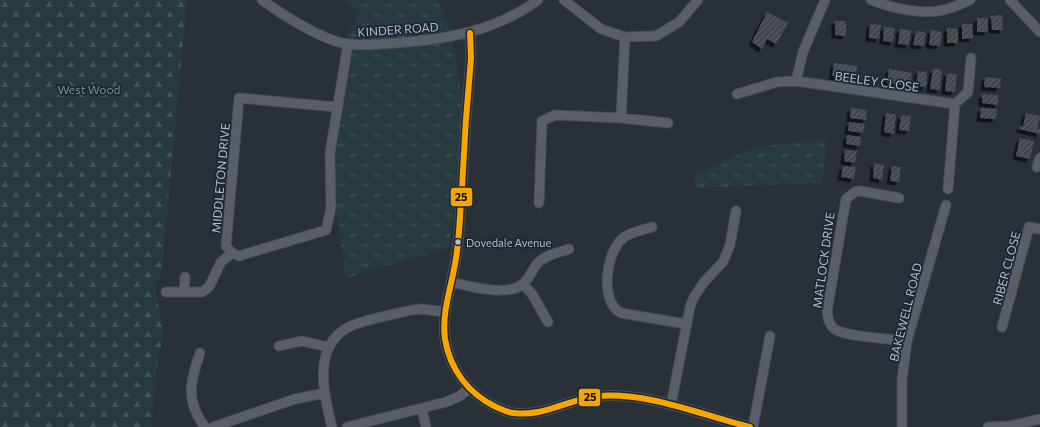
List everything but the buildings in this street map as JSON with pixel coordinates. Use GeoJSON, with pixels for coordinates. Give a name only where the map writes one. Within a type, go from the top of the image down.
{"type":"FeatureCollection","features":[{"type":"Feature","properties":{"kind":"street","name":"KINDER ROAD"},"geometry":{"type":"LineString","coordinates":[[262,0],[282,14],[332,39],[348,44],[382,44],[425,41],[470,33],[528,8],[538,0]]}},
{"type":"Feature","properties":{"kind":"street"},"geometry":{"type":"LineString","coordinates":[[564,0],[601,29],[625,37],[656,36],[679,22],[698,0]]}},
{"type":"Feature","properties":{"kind":"street"},"geometry":{"type":"LineString","coordinates":[[796,81],[803,52],[825,0]]}},
{"type":"Feature","properties":{"kind":"street"},"geometry":{"type":"LineString","coordinates":[[870,0],[889,7],[920,11],[946,10],[970,0]]}},
{"type":"Feature","properties":{"kind":"street"},"geometry":{"type":"LineString","coordinates":[[1010,0],[1040,32]]}},
{"type":"Feature","properties":{"kind":"street"},"geometry":{"type":"LineString","coordinates":[[470,33],[471,58],[457,252],[445,312],[445,340],[450,357],[468,389],[487,402],[513,413],[541,412],[581,399],[597,396],[635,398],[670,405],[751,427],[770,336]]}},
{"type":"Feature","properties":{"kind":"street"},"geometry":{"type":"LineString","coordinates":[[621,118],[625,37]]}},
{"type":"Feature","properties":{"kind":"street"},"geometry":{"type":"LineString","coordinates":[[166,292],[202,292],[209,286],[221,262],[232,253],[239,256],[326,230],[331,208],[330,153],[336,106],[348,44]]}},
{"type":"Feature","properties":{"kind":"street"},"geometry":{"type":"LineString","coordinates":[[948,188],[955,104],[968,92],[971,58]]}},
{"type":"Feature","properties":{"kind":"street","name":"BEELEY CLOSE"},"geometry":{"type":"LineString","coordinates":[[737,94],[777,82],[796,81],[955,104]]}},
{"type":"Feature","properties":{"kind":"street","name":"MIDDLETON DRIVE"},"geometry":{"type":"LineString","coordinates":[[232,253],[226,246],[240,98],[336,106]]}},
{"type":"Feature","properties":{"kind":"street"},"geometry":{"type":"LineString","coordinates":[[539,203],[542,121],[556,115],[621,118],[668,123]]}},
{"type":"Feature","properties":{"kind":"street","name":"MATLOCK DRIVE"},"geometry":{"type":"LineString","coordinates":[[899,198],[860,191],[855,192],[846,199],[827,311],[830,325],[836,330],[907,341]]}},
{"type":"Feature","properties":{"kind":"street","name":"BAKEWELL ROAD"},"geometry":{"type":"LineString","coordinates":[[902,427],[902,380],[907,341],[946,205]]}},
{"type":"Feature","properties":{"kind":"street"},"geometry":{"type":"LineString","coordinates":[[670,405],[686,324],[694,297],[704,282],[723,262],[727,255],[736,211]]}},
{"type":"Feature","properties":{"kind":"street"},"geometry":{"type":"LineString","coordinates":[[652,227],[623,238],[612,253],[607,291],[610,305],[614,310],[620,313],[686,324]]}},
{"type":"Feature","properties":{"kind":"street","name":"RIBER CLOSE"},"geometry":{"type":"LineString","coordinates":[[1002,327],[1029,227],[1040,229]]}},
{"type":"Feature","properties":{"kind":"street"},"geometry":{"type":"LineString","coordinates":[[451,282],[496,290],[511,289],[523,284],[536,265],[543,258],[569,249]]}},
{"type":"Feature","properties":{"kind":"street"},"geometry":{"type":"LineString","coordinates":[[184,292],[185,276]]}},
{"type":"Feature","properties":{"kind":"street"},"geometry":{"type":"LineString","coordinates":[[523,284],[532,294],[548,322]]}},
{"type":"Feature","properties":{"kind":"street"},"geometry":{"type":"LineString","coordinates":[[332,427],[325,392],[324,367],[328,347],[337,335],[348,327],[412,310],[422,309],[445,312]]}},
{"type":"Feature","properties":{"kind":"street"},"geometry":{"type":"LineString","coordinates":[[279,346],[302,341],[328,347]]}},
{"type":"Feature","properties":{"kind":"street"},"geometry":{"type":"LineString","coordinates":[[200,353],[191,381],[190,391],[195,412],[205,427]]}},
{"type":"Feature","properties":{"kind":"street"},"geometry":{"type":"LineString","coordinates":[[347,427],[455,399],[468,389]]}},
{"type":"Feature","properties":{"kind":"street"},"geometry":{"type":"LineString","coordinates":[[213,427],[295,399],[325,392]]}},
{"type":"Feature","properties":{"kind":"street"},"geometry":{"type":"LineString","coordinates":[[422,408],[426,427]]}},
{"type":"Feature","properties":{"kind":"street"},"geometry":{"type":"LineString","coordinates":[[988,427],[1010,426],[1040,419]]}},
{"type":"Feature","properties":{"kind":"green space","name":"West Wood"},"geometry":{"type":"Polygon","coordinates":[[[0,0],[187,0],[161,277],[155,283],[163,335],[158,360],[151,427],[0,427],[0,0]]]}},
{"type":"Feature","properties":{"kind":"green space"},"geometry":{"type":"Polygon","coordinates":[[[340,0],[438,0],[452,33],[462,96],[454,212],[449,248],[346,278],[336,211],[336,152],[343,108],[346,39],[359,11],[340,0]]]}},
{"type":"Feature","properties":{"kind":"green space"},"geometry":{"type":"Polygon","coordinates":[[[827,139],[822,183],[695,188],[695,173],[756,147],[827,139]]]}},
{"type":"Feature","properties":{"kind":"transit line","name":"25"},"geometry":{"type":"LineString","coordinates":[[470,33],[471,58],[459,235],[446,306],[444,328],[445,339],[451,361],[462,380],[486,402],[512,413],[525,414],[536,412],[577,400],[598,396],[636,397],[656,401],[750,427]]}},
{"type":"Feature","properties":{"kind":"place","name":"Dovedale Avenue"},"geometry":{"type":"Point","coordinates":[458,242]}}]}
